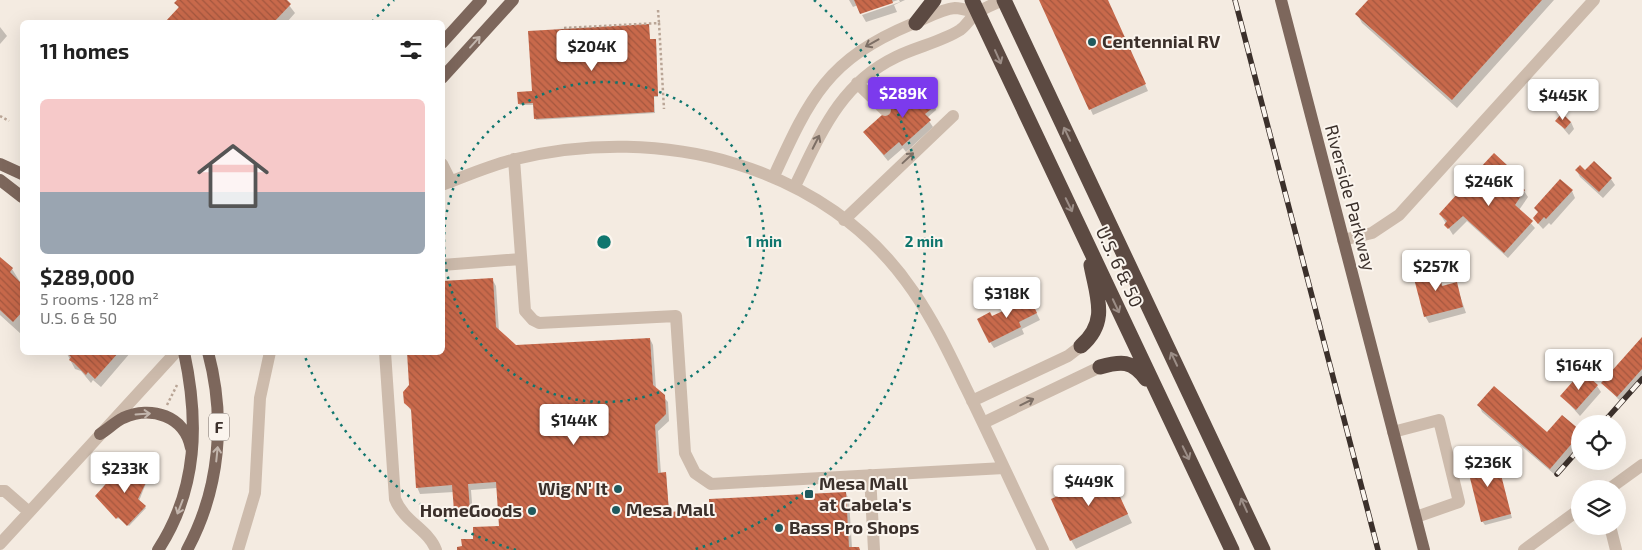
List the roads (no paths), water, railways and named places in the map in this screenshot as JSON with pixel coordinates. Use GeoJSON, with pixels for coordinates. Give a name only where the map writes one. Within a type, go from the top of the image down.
{"type":"FeatureCollection","features":[{"type":"Feature","properties":{"kind":"highway"},"geometry":{"type":"LineString","coordinates":[[916,23],[934,0]]}},
{"type":"Feature","properties":{"kind":"highway","name":"U.S. 6 & 50"},"geometry":{"type":"LineString","coordinates":[[1004,0],[1263,550]]}},
{"type":"Feature","properties":{"kind":"highway","name":"U.S. 6 & 50"},"geometry":{"type":"LineString","coordinates":[[975,6],[1232,550]]}},
{"type":"Feature","properties":{"kind":"highway"},"geometry":{"type":"LineString","coordinates":[[1081,346],[1093,335],[1098,324],[1097,301],[1088,246]]}},
{"type":"Feature","properties":{"kind":"highway"},"geometry":{"type":"LineString","coordinates":[[1100,367],[1124,362],[1134,366],[1144,376],[1162,402]]}},
{"type":"Feature","properties":{"kind":"main road"},"geometry":{"type":"LineString","coordinates":[[445,40],[481,0]]}},
{"type":"Feature","properties":{"kind":"main road"},"geometry":{"type":"LineString","coordinates":[[445,75],[513,0]]}},
{"type":"Feature","properties":{"kind":"main road","name":"Riverside Parkway"},"geometry":{"type":"LineString","coordinates":[[1281,0],[1424,550]]}},
{"type":"Feature","properties":{"kind":"main road"},"geometry":{"type":"LineString","coordinates":[[0,164],[20,173]]}},
{"type":"Feature","properties":{"kind":"main road"},"geometry":{"type":"LineString","coordinates":[[0,180],[20,195]]}},
{"type":"Feature","properties":{"kind":"main road","name":"F"},"geometry":{"type":"LineString","coordinates":[[158,550],[181,506],[192,460],[194,411],[185,355]]}},
{"type":"Feature","properties":{"kind":"main road","name":"F"},"geometry":{"type":"LineString","coordinates":[[187,550],[207,502],[217,458],[218,407],[209,355]]}},
{"type":"Feature","properties":{"kind":"main road"},"geometry":{"type":"LineString","coordinates":[[100,434],[124,418],[143,413],[156,413],[167,416],[183,429],[191,446],[192,460]]}},
{"type":"Feature","properties":{"kind":"street"},"geometry":{"type":"LineString","coordinates":[[774,176],[805,112],[816,94],[852,56],[887,35],[955,8],[1004,0]]}},
{"type":"Feature","properties":{"kind":"street"},"geometry":{"type":"LineString","coordinates":[[1343,240],[1372,234],[1399,215],[1594,0]]}},
{"type":"Feature","properties":{"kind":"street"},"geometry":{"type":"LineString","coordinates":[[795,186],[826,124],[856,83],[866,74],[897,56],[960,30],[975,6]]}},
{"type":"Feature","properties":{"kind":"street"},"geometry":{"type":"LineString","coordinates":[[852,56],[866,74]]}},
{"type":"Feature","properties":{"kind":"street"},"geometry":{"type":"LineString","coordinates":[[856,83],[885,110]]}},
{"type":"Feature","properties":{"kind":"street"},"geometry":{"type":"LineString","coordinates":[[844,220],[872,191],[954,116]]}},
{"type":"Feature","properties":{"kind":"street"},"geometry":{"type":"LineString","coordinates":[[447,184],[514,159],[582,149],[654,148],[720,158],[774,176],[795,186],[844,220],[872,244],[913,290],[936,328],[1043,550]]}},
{"type":"Feature","properties":{"kind":"street"},"geometry":{"type":"LineString","coordinates":[[514,159],[525,311],[533,320],[539,323],[676,316],[684,445],[691,467],[705,482],[711,484],[1004,468]]}},
{"type":"Feature","properties":{"kind":"street"},"geometry":{"type":"LineString","coordinates":[[445,265],[521,259]]}},
{"type":"Feature","properties":{"kind":"street"},"geometry":{"type":"LineString","coordinates":[[972,401],[1068,356],[1081,346]]}},
{"type":"Feature","properties":{"kind":"street"},"geometry":{"type":"LineString","coordinates":[[0,544],[173,355]]}},
{"type":"Feature","properties":{"kind":"street"},"geometry":{"type":"LineString","coordinates":[[238,550],[255,493],[260,398],[269,355]]}},
{"type":"Feature","properties":{"kind":"street"},"geometry":{"type":"LineString","coordinates":[[385,355],[395,499],[405,516],[430,538],[436,550]]}},
{"type":"Feature","properties":{"kind":"street"},"geometry":{"type":"LineString","coordinates":[[983,423],[1100,367]]}},
{"type":"Feature","properties":{"kind":"street"},"geometry":{"type":"LineString","coordinates":[[1393,432],[1440,420],[1459,502],[1416,517]]}},
{"type":"Feature","properties":{"kind":"street"},"geometry":{"type":"LineString","coordinates":[[1621,480],[1642,465]]}},
{"type":"Feature","properties":{"kind":"street"},"geometry":{"type":"LineString","coordinates":[[870,475],[874,550]]}},
{"type":"Feature","properties":{"kind":"street"},"geometry":{"type":"LineString","coordinates":[[0,491],[5,491],[29,512]]}},
{"type":"Feature","properties":{"kind":"street"},"geometry":{"type":"LineString","coordinates":[[1524,550],[1571,516]]}},
{"type":"Feature","properties":{"kind":"street"},"geometry":{"type":"LineString","coordinates":[[1612,535],[1616,550]]}},
{"type":"Feature","properties":{"kind":"railway"},"geometry":{"type":"LineString","coordinates":[[1235,0],[1378,550]]}},
{"type":"Feature","properties":{"kind":"railway"},"geometry":{"type":"LineString","coordinates":[[1610,415],[1642,379]]}},
{"type":"Feature","properties":{"kind":"railway"},"geometry":{"type":"LineString","coordinates":[[1557,474],[1571,458]]}},
{"type":"Feature","properties":{"kind":"place","name":"Centennial RV"},"geometry":{"type":"Point","coordinates":[1092,42]}},
{"type":"Feature","properties":{"kind":"place","name":"Wig N' It"},"geometry":{"type":"Point","coordinates":[618,489]}},
{"type":"Feature","properties":{"kind":"place","name":"Mesa Mall at Cabela's"},"geometry":{"type":"Point","coordinates":[809,494]}},
{"type":"Feature","properties":{"kind":"place","name":"Mesa Mall"},"geometry":{"type":"Point","coordinates":[616,510]}},
{"type":"Feature","properties":{"kind":"place","name":"HomeGoods"},"geometry":{"type":"Point","coordinates":[532,511]}},
{"type":"Feature","properties":{"kind":"place","name":"Bass Pro Shops"},"geometry":{"type":"Point","coordinates":[779,528]}}]}
